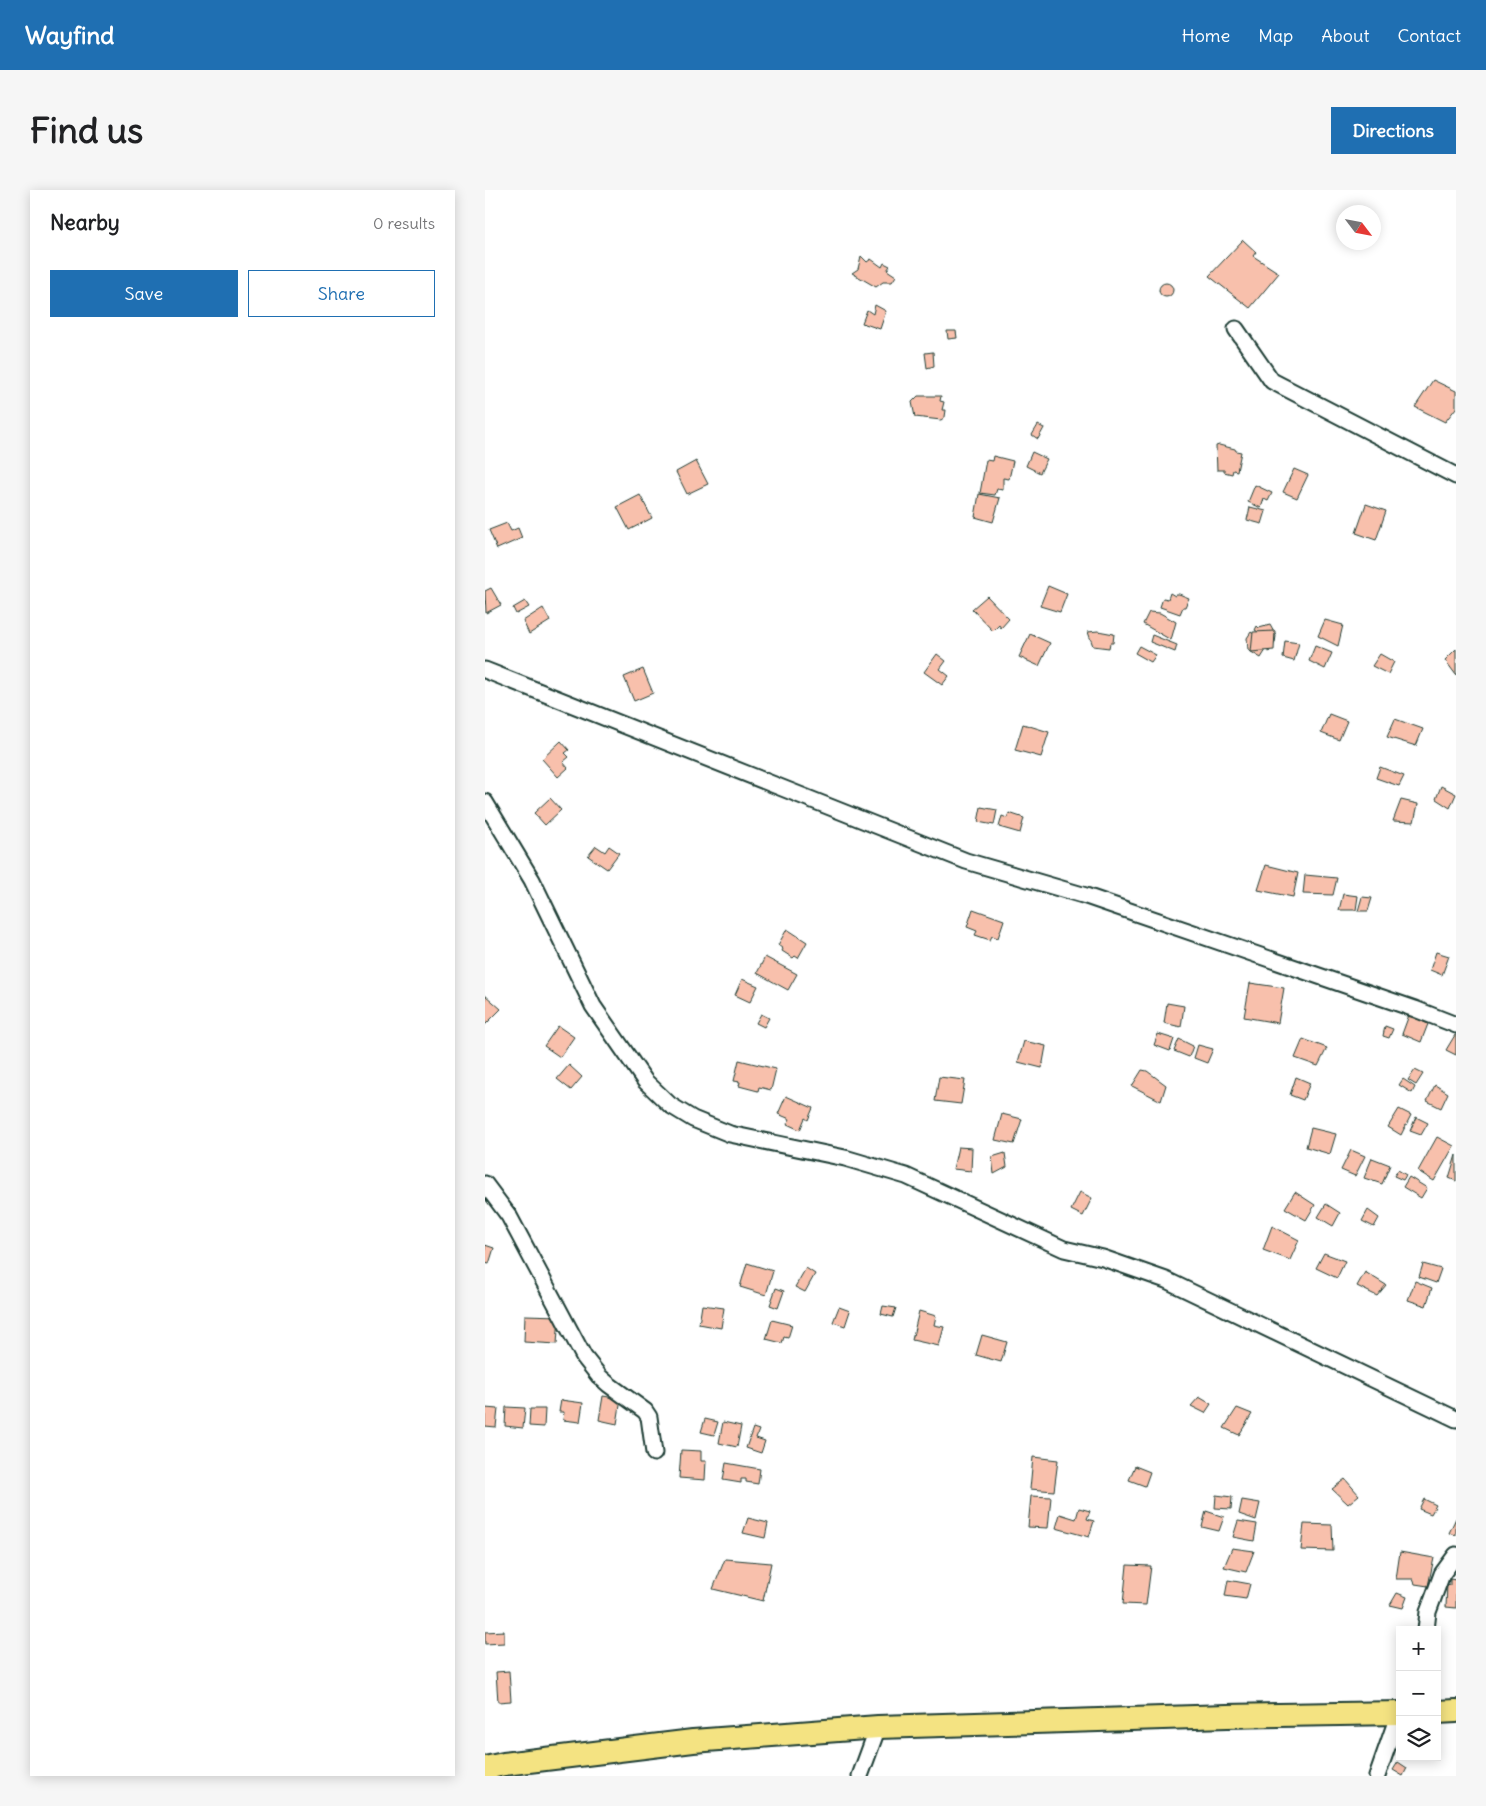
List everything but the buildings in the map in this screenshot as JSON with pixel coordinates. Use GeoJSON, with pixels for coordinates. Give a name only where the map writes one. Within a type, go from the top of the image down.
{"type":"FeatureCollection","features":[{"type":"Feature","properties":{"kind":"highway"},"geometry":{"type":"LineString","coordinates":[[1441,1712],[1456,1711]]}},
{"type":"Feature","properties":{"kind":"highway"},"geometry":{"type":"LineString","coordinates":[[485,1768],[504,1764],[693,1741],[878,1727],[1396,1712]]}},
{"type":"Feature","properties":{"kind":"street"},"geometry":{"type":"LineString","coordinates":[[1236,329],[1272,381],[1456,476]]}},
{"type":"Feature","properties":{"kind":"street"},"geometry":{"type":"LineString","coordinates":[[485,670],[966,861],[1086,896],[1456,1025]]}},
{"type":"Feature","properties":{"kind":"street"},"geometry":{"type":"LineString","coordinates":[[485,802],[532,880],[593,1006],[645,1081],[670,1105],[693,1119],[730,1134],[845,1158],[906,1176],[1065,1249],[1103,1258],[1165,1280],[1456,1419]]}},
{"type":"Feature","properties":{"kind":"street"},"geometry":{"type":"LineString","coordinates":[[485,1184],[509,1216],[584,1357],[599,1376],[645,1411],[649,1417],[654,1453]]}},
{"type":"Feature","properties":{"kind":"street"},"geometry":{"type":"LineString","coordinates":[[1427,1626],[1429,1612],[1442,1574],[1456,1555]]}},
{"type":"Feature","properties":{"kind":"street"},"geometry":{"type":"LineString","coordinates":[[1377,1776],[1398,1716]]}},
{"type":"Feature","properties":{"kind":"street"},"geometry":{"type":"LineString","coordinates":[[860,1776],[878,1727]]}}]}
